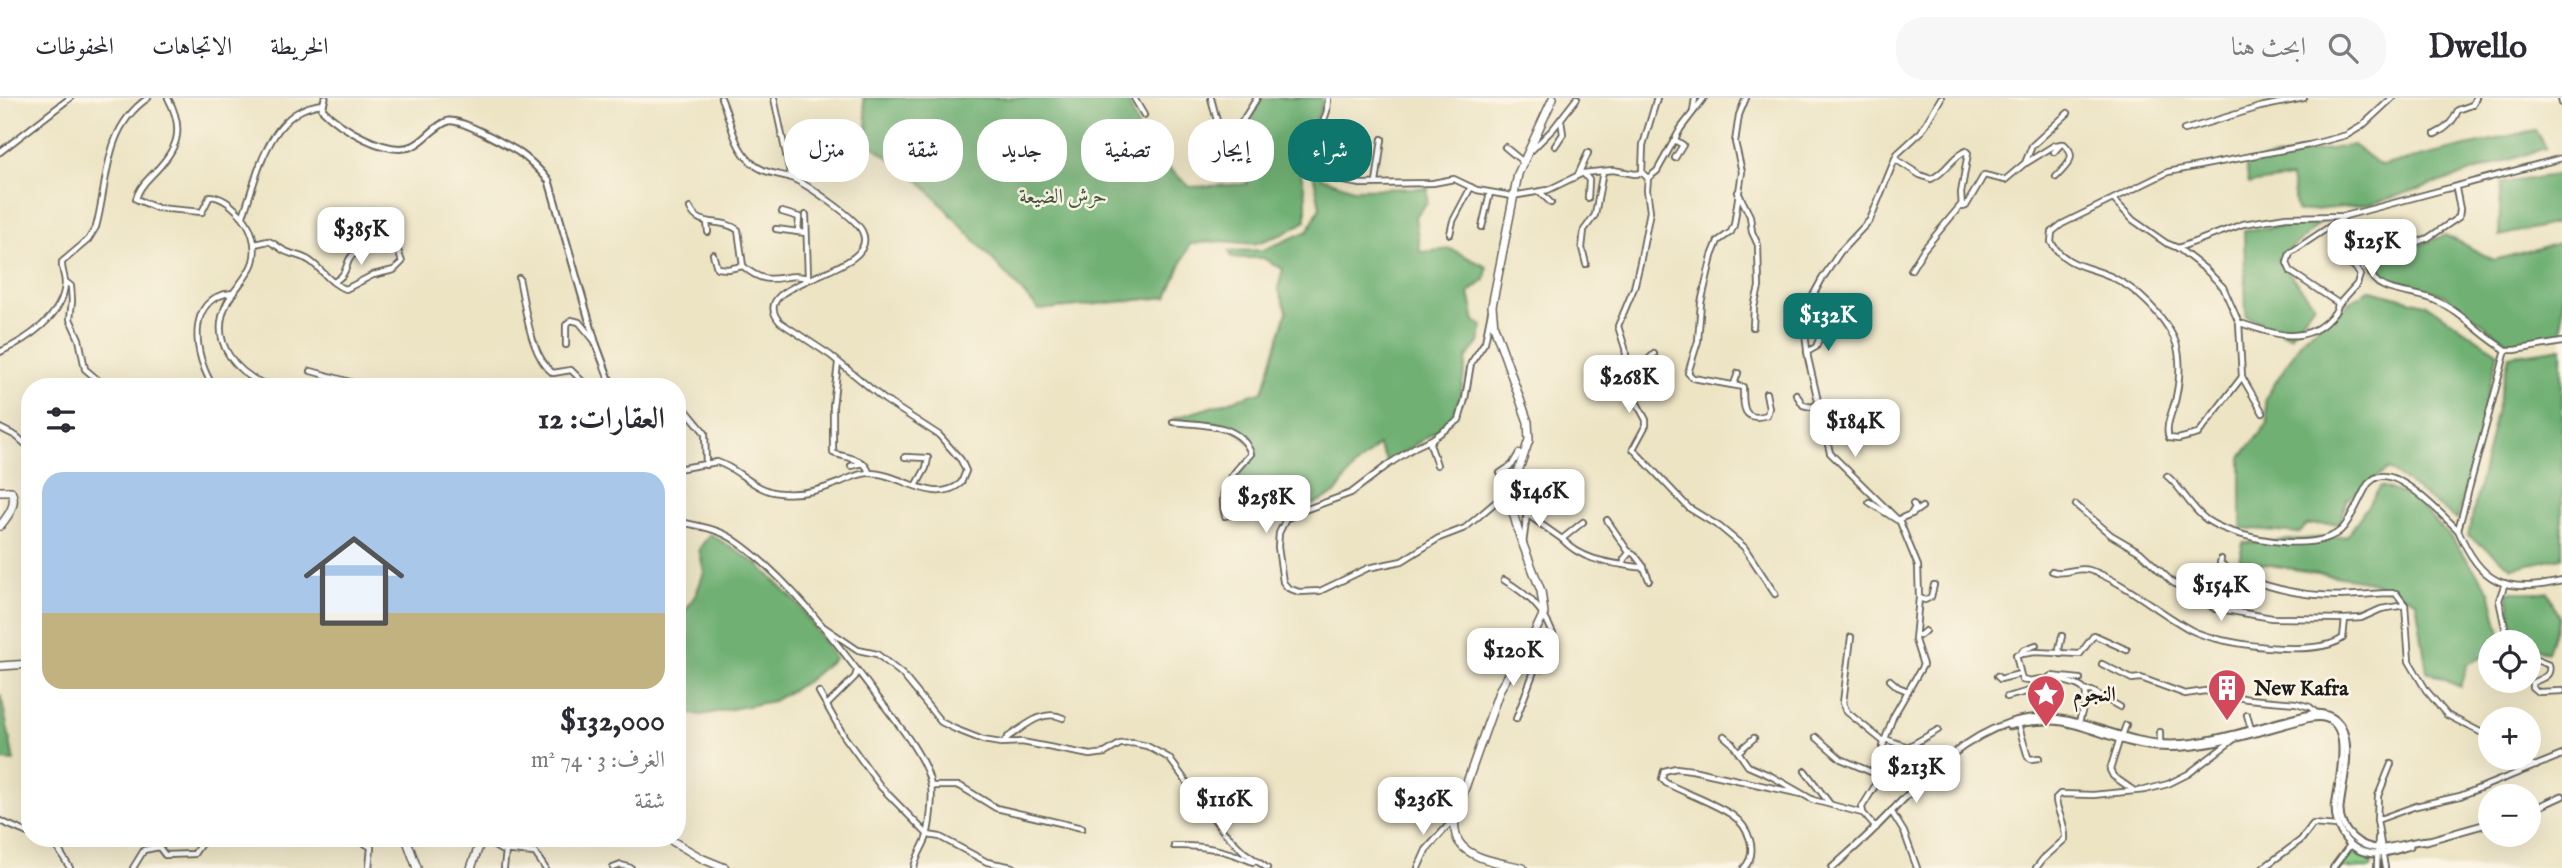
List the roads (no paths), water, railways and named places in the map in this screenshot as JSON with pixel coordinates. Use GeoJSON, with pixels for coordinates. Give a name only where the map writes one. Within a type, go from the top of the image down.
{"type":"FeatureCollection","features":[{"type":"Feature","properties":{"kind":"main road"},"geometry":{"type":"LineString","coordinates":[[1523,868],[1473,853],[1465,848],[1458,841],[1454,819],[1500,689],[1544,613],[1541,591],[1511,510],[1512,489],[1529,440],[1528,422],[1494,326],[1492,298],[1512,196],[1523,160],[1552,98]]}},
{"type":"Feature","properties":{"kind":"main road"},"geometry":{"type":"LineString","coordinates":[[0,491],[11,491],[14,500],[10,512],[0,526]]}},
{"type":"Feature","properties":{"kind":"main road"},"geometry":{"type":"LineString","coordinates":[[0,666],[21,665]]}},
{"type":"Feature","properties":{"kind":"main road"},"geometry":{"type":"LineString","coordinates":[[409,847],[417,868]]}},
{"type":"Feature","properties":{"kind":"main road"},"geometry":{"type":"LineString","coordinates":[[471,868],[479,847]]}},
{"type":"Feature","properties":{"kind":"main road"},"geometry":{"type":"LineString","coordinates":[[682,847],[725,868]]}},
{"type":"Feature","properties":{"kind":"street"},"geometry":{"type":"LineString","coordinates":[[0,152],[70,98]]}},
{"type":"Feature","properties":{"kind":"street"},"geometry":{"type":"LineString","coordinates":[[0,352],[47,320],[60,303],[65,281],[62,262],[88,240],[96,227],[116,134],[126,118],[148,98]]}},
{"type":"Feature","properties":{"kind":"street"},"geometry":{"type":"LineString","coordinates":[[168,98],[178,122],[177,139],[164,161],[138,192],[136,199],[157,208],[202,212],[211,196],[215,196],[243,216],[255,244],[252,265],[225,309],[220,330],[227,353],[250,378]]}},
{"type":"Feature","properties":{"kind":"street"},"geometry":{"type":"LineString","coordinates":[[721,98],[734,138],[748,159],[764,171],[784,176]]}},
{"type":"Feature","properties":{"kind":"street"},"geometry":{"type":"LineString","coordinates":[[774,98],[784,145]]}},
{"type":"Feature","properties":{"kind":"street"},"geometry":{"type":"LineString","coordinates":[[1134,98],[1144,115]]}},
{"type":"Feature","properties":{"kind":"street"},"geometry":{"type":"LineString","coordinates":[[1211,98],[1221,136],[1227,141],[1257,98]]}},
{"type":"Feature","properties":{"kind":"street"},"geometry":{"type":"LineString","coordinates":[[1328,98],[1327,111],[1315,146],[1315,164],[1324,175],[1332,179],[1361,184],[1433,183],[1454,179],[1471,187],[1512,196],[1563,184],[1580,174],[1602,171],[1642,173],[1648,178]]}},
{"type":"Feature","properties":{"kind":"street"},"geometry":{"type":"LineString","coordinates":[[1505,148],[1523,160],[1561,120],[1577,98]]}},
{"type":"Feature","properties":{"kind":"street"},"geometry":{"type":"LineString","coordinates":[[1642,173],[1643,145],[1657,98]]}},
{"type":"Feature","properties":{"kind":"street"},"geometry":{"type":"LineString","coordinates":[[1693,111],[1695,98]]}},
{"type":"Feature","properties":{"kind":"street"},"geometry":{"type":"LineString","coordinates":[[1704,98],[1693,111],[1657,171],[1648,178],[1650,211],[1634,288],[1618,326],[1625,348],[1631,392],[1646,420],[1646,425],[1633,446],[1634,452],[1689,508],[1720,527],[1744,547],[1775,594]]}},
{"type":"Feature","properties":{"kind":"street"},"geometry":{"type":"LineString","coordinates":[[1746,98],[1739,115],[1735,142],[1735,152],[1742,167],[1733,229],[1718,241],[1710,263],[1701,303],[1698,341],[1688,373],[1693,377],[1743,387],[1743,405],[1745,410],[1754,416],[1767,415],[1769,408],[1766,393]]}},
{"type":"Feature","properties":{"kind":"street"},"geometry":{"type":"LineString","coordinates":[[1863,813],[1863,803],[1872,793],[1878,775],[1884,741],[1893,717],[1923,665],[1915,640],[1919,598],[1918,566],[1903,528],[1897,520],[1830,453],[1807,352],[1804,325],[1811,299],[1840,252],[1870,220],[1899,151],[1920,132],[1941,98]]}},
{"type":"Feature","properties":{"kind":"street"},"geometry":{"type":"LineString","coordinates":[[2184,130],[2260,107],[2304,98]]}},
{"type":"Feature","properties":{"kind":"street"},"geometry":{"type":"LineString","coordinates":[[2242,377],[2198,435],[2169,438],[2167,430],[2176,398],[2180,367],[2173,337],[2139,295],[2114,278],[2074,264],[2059,254],[2051,242],[2052,232],[2057,227],[2168,172],[2347,135],[2362,126],[2392,98]]}},
{"type":"Feature","properties":{"kind":"street"},"geometry":{"type":"LineString","coordinates":[[2435,134],[2445,129],[2458,110],[2472,105],[2476,98]]}},
{"type":"Feature","properties":{"kind":"street"},"geometry":{"type":"LineString","coordinates":[[243,216],[265,154],[276,132],[294,114],[324,101]]}},
{"type":"Feature","properties":{"kind":"street"},"geometry":{"type":"LineString","coordinates":[[324,101],[322,109],[338,124],[367,139],[394,148],[414,146],[444,123],[458,121],[518,152],[539,170],[549,181],[595,341],[609,378]]}},
{"type":"Feature","properties":{"kind":"street"},"geometry":{"type":"LineString","coordinates":[[2025,163],[2032,146],[2068,113]]}},
{"type":"Feature","properties":{"kind":"street"},"geometry":{"type":"LineString","coordinates":[[1555,146],[1563,134],[1561,120]]}},
{"type":"Feature","properties":{"kind":"street"},"geometry":{"type":"LineString","coordinates":[[1376,183],[1382,139]]}},
{"type":"Feature","properties":{"kind":"street"},"geometry":{"type":"LineString","coordinates":[[1675,140],[1683,145],[1675,158]]}},
{"type":"Feature","properties":{"kind":"street"},"geometry":{"type":"LineString","coordinates":[[1961,205],[1966,206],[1984,175],[2006,180],[2025,163],[2062,143]]}},
{"type":"Feature","properties":{"kind":"street"},"geometry":{"type":"LineString","coordinates":[[2054,152],[2062,143]]}},
{"type":"Feature","properties":{"kind":"street"},"geometry":{"type":"LineString","coordinates":[[2056,177],[2072,158],[2070,149],[2062,143]]}},
{"type":"Feature","properties":{"kind":"street"},"geometry":{"type":"LineString","coordinates":[[1580,174],[1588,153]]}},
{"type":"Feature","properties":{"kind":"street"},"geometry":{"type":"LineString","coordinates":[[1895,159],[1931,178],[1942,174],[1959,153],[1968,153],[1961,205],[1924,249],[1911,270]]}},
{"type":"Feature","properties":{"kind":"street"},"geometry":{"type":"LineString","coordinates":[[2178,247],[2251,222],[2345,216],[2562,158]]}},
{"type":"Feature","properties":{"kind":"street"},"geometry":{"type":"LineString","coordinates":[[1586,264],[1582,247],[1584,230],[1595,215],[1602,171]]}},
{"type":"Feature","properties":{"kind":"street"},"geometry":{"type":"LineString","coordinates":[[1580,174],[1589,180],[1588,198]]}},
{"type":"Feature","properties":{"kind":"street"},"geometry":{"type":"LineString","coordinates":[[686,468],[717,462],[758,487],[780,493],[806,492],[869,473],[934,493],[951,490],[964,479],[965,466],[939,435],[885,400],[780,322],[771,310],[772,304],[783,293],[856,254],[864,244],[863,232],[837,207],[797,182]]}},
{"type":"Feature","properties":{"kind":"street"},"geometry":{"type":"LineString","coordinates":[[1450,233],[1453,221],[1471,187]]}},
{"type":"Feature","properties":{"kind":"street"},"geometry":{"type":"LineString","coordinates":[[1482,227],[1493,187]]}},
{"type":"Feature","properties":{"kind":"street"},"geometry":{"type":"LineString","coordinates":[[2456,188],[2459,217],[2428,238],[2375,260],[2370,270],[2371,277],[2380,286],[2444,303],[2506,350],[2562,342]]}},
{"type":"Feature","properties":{"kind":"street"},"geometry":{"type":"LineString","coordinates":[[1539,191],[1551,203]]}},
{"type":"Feature","properties":{"kind":"street"},"geometry":{"type":"LineString","coordinates":[[1738,191],[1750,216],[1752,232],[1758,245],[1759,287],[1753,327]]}},
{"type":"Feature","properties":{"kind":"street"},"geometry":{"type":"LineString","coordinates":[[2113,200],[2133,220],[2166,243],[2178,247],[2218,280],[2239,323],[2242,377],[2263,413]]}},
{"type":"Feature","properties":{"kind":"street"},"geometry":{"type":"LineString","coordinates":[[690,208],[693,216],[707,222],[725,223],[738,230],[743,266],[756,277],[765,280],[810,278]]}},
{"type":"Feature","properties":{"kind":"street"},"geometry":{"type":"LineString","coordinates":[[782,212],[799,217],[798,232]]}},
{"type":"Feature","properties":{"kind":"street"},"geometry":{"type":"LineString","coordinates":[[806,215],[810,278]]}},
{"type":"Feature","properties":{"kind":"street"},"geometry":{"type":"LineString","coordinates":[[2338,304],[2332,297],[2291,272],[2287,262],[2290,253],[2345,216]]}},
{"type":"Feature","properties":{"kind":"street"},"geometry":{"type":"LineString","coordinates":[[707,222],[708,232]]}},
{"type":"Feature","properties":{"kind":"street"},"geometry":{"type":"LineString","coordinates":[[776,229],[806,233]]}},
{"type":"Feature","properties":{"kind":"street"},"geometry":{"type":"LineString","coordinates":[[255,244],[268,241],[286,252],[304,258],[334,282],[342,288],[350,288],[373,275],[399,267],[402,262],[397,245],[391,242],[379,243],[355,254],[350,259],[346,272],[334,282]]}},
{"type":"Feature","properties":{"kind":"street"},"geometry":{"type":"LineString","coordinates":[[713,254],[717,268],[743,266]]}},
{"type":"Feature","properties":{"kind":"street"},"geometry":{"type":"LineString","coordinates":[[2239,323],[2281,335],[2306,334],[2328,320],[2337,310],[2338,304],[2357,284],[2360,275],[2355,267],[2342,262]]}},
{"type":"Feature","properties":{"kind":"street"},"geometry":{"type":"LineString","coordinates":[[519,278],[537,352],[553,373],[571,370],[579,378]]}},
{"type":"Feature","properties":{"kind":"street"},"geometry":{"type":"LineString","coordinates":[[65,281],[71,286],[69,319],[79,339],[85,369],[96,378]]}},
{"type":"Feature","properties":{"kind":"street"},"geometry":{"type":"LineString","coordinates":[[210,378],[201,360],[197,326],[208,303],[224,293],[234,293]]}},
{"type":"Feature","properties":{"kind":"street"},"geometry":{"type":"LineString","coordinates":[[1492,311],[1485,342],[1471,363],[1459,420],[1389,464],[1351,494],[1286,519],[1279,533],[1283,582],[1293,591],[1320,591],[1360,571],[1402,561],[1439,538],[1465,528],[1512,489]]}},
{"type":"Feature","properties":{"kind":"street"},"geometry":{"type":"LineString","coordinates":[[566,345],[566,325],[571,320],[579,322],[595,341]]}},
{"type":"Feature","properties":{"kind":"street"},"geometry":{"type":"LineString","coordinates":[[1807,352],[1816,348],[1823,329]]}},
{"type":"Feature","properties":{"kind":"street"},"geometry":{"type":"LineString","coordinates":[[2458,530],[2506,350]]}},
{"type":"Feature","properties":{"kind":"street"},"geometry":{"type":"LineString","coordinates":[[1626,368],[1640,366],[1654,354]]}},
{"type":"Feature","properties":{"kind":"street"},"geometry":{"type":"LineString","coordinates":[[838,363],[833,406],[833,453],[864,463],[869,473]]}},
{"type":"Feature","properties":{"kind":"street"},"geometry":{"type":"LineString","coordinates":[[311,371],[336,378]]}},
{"type":"Feature","properties":{"kind":"street"},"geometry":{"type":"LineString","coordinates":[[1734,384],[1738,373]]}},
{"type":"Feature","properties":{"kind":"street"},"geometry":{"type":"LineString","coordinates":[[1796,394],[1803,405],[1811,407],[1818,404]]}},
{"type":"Feature","properties":{"kind":"street"},"geometry":{"type":"LineString","coordinates":[[686,410],[705,433],[706,465]]}},
{"type":"Feature","properties":{"kind":"street"},"geometry":{"type":"LineString","coordinates":[[1173,422],[1223,427],[1249,447],[1251,454],[1223,490],[1221,504],[1225,516],[1289,499],[1299,512]]}},
{"type":"Feature","properties":{"kind":"street"},"geometry":{"type":"LineString","coordinates":[[0,428],[21,440]]}},
{"type":"Feature","properties":{"kind":"street"},"geometry":{"type":"LineString","coordinates":[[1432,439],[1430,444],[1437,465]]}},
{"type":"Feature","properties":{"kind":"street"},"geometry":{"type":"LineString","coordinates":[[1500,472],[1512,465],[1519,453],[1525,455]]}},
{"type":"Feature","properties":{"kind":"street"},"geometry":{"type":"LineString","coordinates":[[905,457],[928,458],[926,468],[916,486]]}},
{"type":"Feature","properties":{"kind":"street"},"geometry":{"type":"LineString","coordinates":[[851,466],[864,463]]}},
{"type":"Feature","properties":{"kind":"street"},"geometry":{"type":"LineString","coordinates":[[2167,476],[2208,520],[2249,537],[2309,541],[2335,534],[2343,528],[2368,484],[2381,475],[2390,477],[2410,488],[2458,530],[2470,556],[2490,578],[2529,586],[2562,581]]}},
{"type":"Feature","properties":{"kind":"street"},"geometry":{"type":"LineString","coordinates":[[1869,502],[1897,520]]}},
{"type":"Feature","properties":{"kind":"street"},"geometry":{"type":"LineString","coordinates":[[1911,514],[1915,507],[1913,504]]}},
{"type":"Feature","properties":{"kind":"street"},"geometry":{"type":"LineString","coordinates":[[2076,505],[2111,535],[2140,552],[2172,582],[2215,609],[2272,618],[2345,619],[2361,618],[2381,609],[2404,606]]}},
{"type":"Feature","properties":{"kind":"street"},"geometry":{"type":"LineString","coordinates":[[1523,544],[1528,507]]}},
{"type":"Feature","properties":{"kind":"street"},"geometry":{"type":"LineString","coordinates":[[1897,520],[1922,507]]}},
{"type":"Feature","properties":{"kind":"street"},"geometry":{"type":"LineString","coordinates":[[1528,515],[1569,547],[1587,557],[1609,564],[1644,568]]}},
{"type":"Feature","properties":{"kind":"street"},"geometry":{"type":"LineString","coordinates":[[1607,520],[1644,568],[1649,580]]}},
{"type":"Feature","properties":{"kind":"street"},"geometry":{"type":"LineString","coordinates":[[1562,539],[1572,534],[1583,522]]}},
{"type":"Feature","properties":{"kind":"street"},"geometry":{"type":"LineString","coordinates":[[686,524],[717,531],[732,538],[786,586],[858,670],[903,730],[920,759],[931,786],[928,835],[914,868]]}},
{"type":"Feature","properties":{"kind":"street"},"geometry":{"type":"LineString","coordinates":[[1625,565],[1624,559],[1630,552]]}},
{"type":"Feature","properties":{"kind":"street"},"geometry":{"type":"LineString","coordinates":[[2221,559],[2220,563],[2225,568],[2246,579],[2317,595],[2396,593],[2404,606],[2409,661],[2426,690],[2447,715],[2478,731]]}},
{"type":"Feature","properties":{"kind":"street"},"geometry":{"type":"LineString","coordinates":[[2052,571],[2059,573],[2088,570],[2115,583],[2195,632],[2214,638],[2288,649],[2317,648],[2343,638],[2345,619]]}},
{"type":"Feature","properties":{"kind":"street"},"geometry":{"type":"LineString","coordinates":[[1504,580],[1524,592],[1544,613],[1553,634],[1546,643]]}},
{"type":"Feature","properties":{"kind":"street"},"geometry":{"type":"LineString","coordinates":[[2505,583],[2499,600],[2505,630]]}},
{"type":"Feature","properties":{"kind":"street"},"geometry":{"type":"LineString","coordinates":[[1919,598],[1925,600],[1931,597],[1934,585]]}},
{"type":"Feature","properties":{"kind":"street"},"geometry":{"type":"LineString","coordinates":[[2215,609],[2222,593]]}},
{"type":"Feature","properties":{"kind":"street"},"geometry":{"type":"LineString","coordinates":[[818,623],[858,650],[877,654],[902,674],[941,722],[983,740],[1022,742],[1096,756],[1120,744],[1147,746],[1175,764],[1222,830],[1244,852],[1267,868]]}},
{"type":"Feature","properties":{"kind":"street"},"geometry":{"type":"LineString","coordinates":[[1916,634],[1919,636],[1925,631]]}},
{"type":"Feature","properties":{"kind":"street"},"geometry":{"type":"LineString","coordinates":[[2120,708],[2076,684],[2046,679],[2025,681],[2015,657],[2035,652],[2080,654],[2094,635],[2127,650]]}},
{"type":"Feature","properties":{"kind":"street"},"geometry":{"type":"LineString","coordinates":[[2061,654],[2059,649],[2062,636]]}},
{"type":"Feature","properties":{"kind":"street"},"geometry":{"type":"LineString","coordinates":[[1851,637],[1843,703],[1847,712],[1884,741],[1908,747],[1938,730]]}},
{"type":"Feature","properties":{"kind":"street"},"geometry":{"type":"LineString","coordinates":[[2021,654],[2023,650],[2036,645]]}},
{"type":"Feature","properties":{"kind":"street"},"geometry":{"type":"LineString","coordinates":[[1521,653],[1542,669]]}},
{"type":"Feature","properties":{"kind":"street"},"geometry":{"type":"LineString","coordinates":[[2541,662],[2549,665],[2550,671],[2541,678]]}},
{"type":"Feature","properties":{"kind":"street"},"geometry":{"type":"LineString","coordinates":[[2102,664],[2132,679],[2141,678],[2185,694],[2206,691],[2248,699],[2296,703],[2311,707],[2316,713]]}},
{"type":"Feature","properties":{"kind":"street"},"geometry":{"type":"LineString","coordinates":[[1516,719],[1536,666]]}},
{"type":"Feature","properties":{"kind":"street"},"geometry":{"type":"LineString","coordinates":[[827,705],[855,677],[858,670]]}},
{"type":"Feature","properties":{"kind":"street"},"geometry":{"type":"LineString","coordinates":[[1997,676],[2000,679],[2020,674]]}},
{"type":"Feature","properties":{"kind":"street"},"geometry":{"type":"LineString","coordinates":[[2007,697],[2035,689],[2051,676],[2080,679]]}},
{"type":"Feature","properties":{"kind":"street"},"geometry":{"type":"LineString","coordinates":[[1890,680],[1908,691]]}},
{"type":"Feature","properties":{"kind":"street"},"geometry":{"type":"LineString","coordinates":[[2079,722],[2086,691]]}},
{"type":"Feature","properties":{"kind":"street"},"geometry":{"type":"LineString","coordinates":[[2541,692],[2562,691]]}},
{"type":"Feature","properties":{"kind":"street"},"geometry":{"type":"LineString","coordinates":[[820,692],[844,736],[881,787],[928,835],[940,837],[987,862],[1013,866]]}},
{"type":"Feature","properties":{"kind":"street"},"geometry":{"type":"LineString","coordinates":[[1832,868],[1942,761],[1958,749],[1991,730],[2017,720],[2035,717],[2079,722],[2121,739],[2191,743],[2316,713],[2329,715],[2344,728],[2347,741],[2335,807],[2337,826],[2350,845],[2367,853],[2478,826]]}},
{"type":"Feature","properties":{"kind":"street"},"geometry":{"type":"LineString","coordinates":[[1004,743],[1008,737],[1040,716],[1055,715],[1063,718]]}},
{"type":"Feature","properties":{"kind":"street"},"geometry":{"type":"LineString","coordinates":[[2247,715],[2251,729]]}},
{"type":"Feature","properties":{"kind":"street"},"geometry":{"type":"LineString","coordinates":[[1991,730],[2036,721],[2061,722],[2148,746],[2181,748],[2311,718],[2328,719],[2337,726],[2342,736],[2339,813],[2344,829],[2358,841],[2379,851],[2385,868]]}},
{"type":"Feature","properties":{"kind":"street"},"geometry":{"type":"LineString","coordinates":[[2018,724],[2028,757],[2039,758]]}},
{"type":"Feature","properties":{"kind":"street"},"geometry":{"type":"LineString","coordinates":[[2126,725],[2109,770],[2113,776],[2134,790]]}},
{"type":"Feature","properties":{"kind":"street"},"geometry":{"type":"LineString","coordinates":[[2160,732],[2160,743]]}},
{"type":"Feature","properties":{"kind":"street"},"geometry":{"type":"LineString","coordinates":[[1724,736],[1748,766],[1801,794]]}},
{"type":"Feature","properties":{"kind":"street"},"geometry":{"type":"LineString","coordinates":[[1816,737],[1841,759],[1878,775]]}},
{"type":"Feature","properties":{"kind":"street"},"geometry":{"type":"LineString","coordinates":[[2036,868],[2065,839],[2063,821],[2056,804],[2057,796],[2063,793],[2093,795],[2156,787],[2179,779],[2236,737]]}},
{"type":"Feature","properties":{"kind":"street"},"geometry":{"type":"LineString","coordinates":[[1738,752],[1754,738]]}},
{"type":"Feature","properties":{"kind":"street"},"geometry":{"type":"LineString","coordinates":[[2541,764],[2562,755]]}},
{"type":"Feature","properties":{"kind":"street"},"geometry":{"type":"LineString","coordinates":[[2377,868],[2378,796],[2391,764]]}},
{"type":"Feature","properties":{"kind":"street"},"geometry":{"type":"LineString","coordinates":[[1744,868],[1753,855],[1752,846],[1738,821],[1724,811],[1666,783],[1662,779],[1664,771],[1676,768],[1692,770],[1801,794],[1863,813],[1876,828]]}},
{"type":"Feature","properties":{"kind":"street"},"geometry":{"type":"LineString","coordinates":[[2377,820],[2416,806],[2460,796],[2527,770]]}},
{"type":"Feature","properties":{"kind":"street"},"geometry":{"type":"LineString","coordinates":[[1805,771],[1830,805]]}},
{"type":"Feature","properties":{"kind":"street"},"geometry":{"type":"LineString","coordinates":[[931,786],[960,786],[996,808],[1082,828]]}},
{"type":"Feature","properties":{"kind":"street"},"geometry":{"type":"LineString","coordinates":[[2541,806],[2562,796]]}},
{"type":"Feature","properties":{"kind":"street"},"geometry":{"type":"LineString","coordinates":[[1892,811],[1904,832],[1917,868]]}},
{"type":"Feature","properties":{"kind":"street"},"geometry":{"type":"LineString","coordinates":[[1418,868],[1426,850],[1454,819]]}},
{"type":"Feature","properties":{"kind":"street"},"geometry":{"type":"LineString","coordinates":[[0,821],[21,830]]}},
{"type":"Feature","properties":{"kind":"street"},"geometry":{"type":"LineString","coordinates":[[2263,868],[2301,840],[2313,824],[2337,826]]}},
{"type":"Feature","properties":{"kind":"street"},"geometry":{"type":"LineString","coordinates":[[2333,868],[2350,845]]}},
{"type":"Feature","properties":{"kind":"street"},"geometry":{"type":"LineString","coordinates":[[1174,846],[1219,848],[1267,868]]}},
{"type":"Feature","properties":{"kind":"street"},"geometry":{"type":"LineString","coordinates":[[55,847],[70,868]]}},
{"type":"Feature","properties":{"kind":"street"},"geometry":{"type":"LineString","coordinates":[[133,868],[144,850],[159,847],[165,855],[194,854],[199,847]]}},
{"type":"Feature","properties":{"kind":"street"},"geometry":{"type":"LineString","coordinates":[[369,868],[370,847]]}},
{"type":"Feature","properties":{"kind":"street"},"geometry":{"type":"LineString","coordinates":[[499,847],[506,851],[531,851],[538,856],[545,868]]}},
{"type":"Feature","properties":{"kind":"street"},"geometry":{"type":"LineString","coordinates":[[504,868],[506,851]]}},
{"type":"Feature","properties":{"kind":"street"},"geometry":{"type":"LineString","coordinates":[[613,868],[621,865],[631,868]]}},
{"type":"Feature","properties":{"kind":"place","name":"New Kafra"},"geometry":{"type":"Point","coordinates":[2227,722]}},
{"type":"Feature","properties":{"kind":"place","name":"النجوم"},"geometry":{"type":"Point","coordinates":[2046,728]}},
{"type":"Feature","properties":{"kind":"park label","name":"حرش الضيعة"},"geometry":{"type":"Point","coordinates":[1063,196]}}]}
